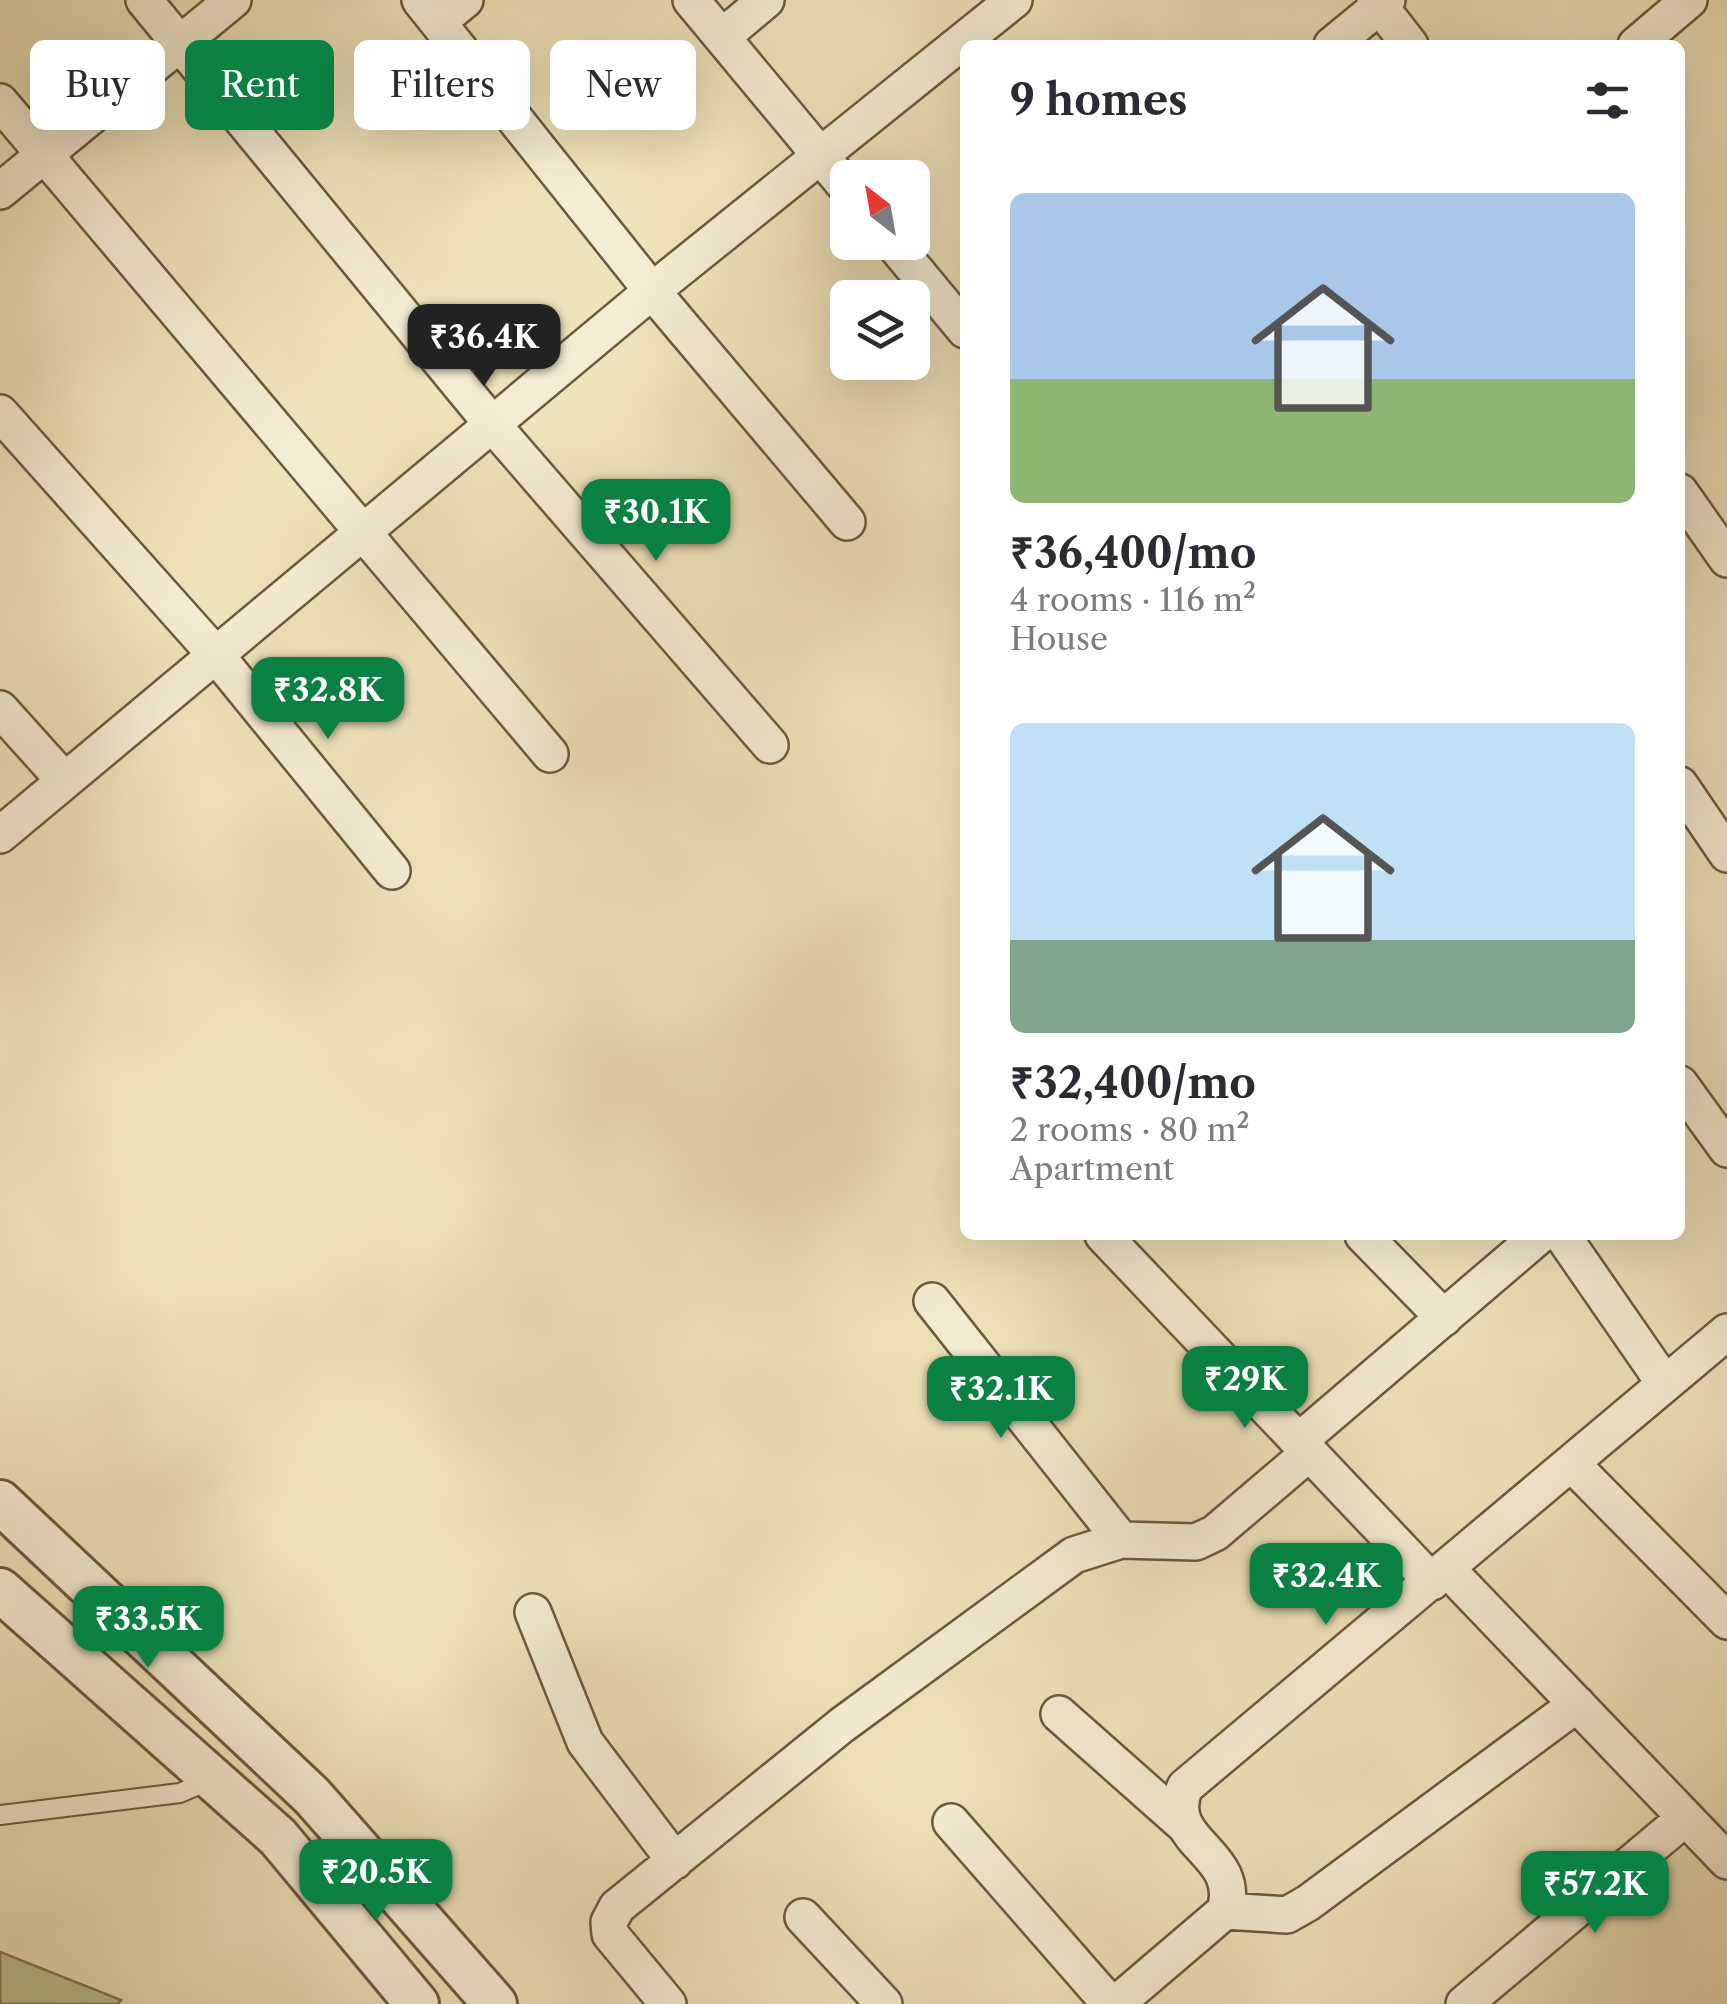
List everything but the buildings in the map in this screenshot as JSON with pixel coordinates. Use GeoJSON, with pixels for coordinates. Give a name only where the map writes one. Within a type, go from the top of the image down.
{"type":"FeatureCollection","features":[{"type":"Feature","properties":{"kind":"street"},"geometry":{"type":"LineString","coordinates":[[144,0],[492,424],[770,745]]}},
{"type":"Feature","properties":{"kind":"street"},"geometry":{"type":"LineString","coordinates":[[0,191],[233,0]]}},
{"type":"Feature","properties":{"kind":"street"},"geometry":{"type":"LineString","coordinates":[[691,0],[830,168]]}},
{"type":"Feature","properties":{"kind":"street"},"geometry":{"type":"LineString","coordinates":[[722,37],[766,0]]}},
{"type":"Feature","properties":{"kind":"street"},"geometry":{"type":"LineString","coordinates":[[964,40],[1014,0]]}},
{"type":"Feature","properties":{"kind":"street"},"geometry":{"type":"LineString","coordinates":[[1642,40],[1689,0]]}},
{"type":"Feature","properties":{"kind":"street"},"geometry":{"type":"LineString","coordinates":[[1338,40],[1381,2],[1407,40]]}},
{"type":"Feature","properties":{"kind":"street"},"geometry":{"type":"LineString","coordinates":[[441,7],[652,292],[846,522]]}},
{"type":"Feature","properties":{"kind":"street"},"geometry":{"type":"LineString","coordinates":[[0,835],[652,292],[960,43]]}},
{"type":"Feature","properties":{"kind":"street"},"geometry":{"type":"LineString","coordinates":[[0,102],[550,754]]}},
{"type":"Feature","properties":{"kind":"street"},"geometry":{"type":"LineString","coordinates":[[907,260],[960,324]]}},
{"type":"Feature","properties":{"kind":"street"},"geometry":{"type":"LineString","coordinates":[[0,413],[214,654],[392,871]]}},
{"type":"Feature","properties":{"kind":"street"},"geometry":{"type":"LineString","coordinates":[[1685,499],[1727,559]]}},
{"type":"Feature","properties":{"kind":"street"},"geometry":{"type":"LineString","coordinates":[[0,709],[64,780]]}},
{"type":"Feature","properties":{"kind":"street"},"geometry":{"type":"LineString","coordinates":[[1685,792],[1727,854]]}},
{"type":"Feature","properties":{"kind":"street"},"geometry":{"type":"LineString","coordinates":[[1685,1101],[1727,1149]]}},
{"type":"Feature","properties":{"kind":"street"},"geometry":{"type":"LineString","coordinates":[[1108,1240],[1304,1447],[1577,1704],[1727,1861]]}},
{"type":"Feature","properties":{"kind":"street"},"geometry":{"type":"LineString","coordinates":[[1368,1240],[1444,1318]]}},
{"type":"Feature","properties":{"kind":"street"},"geometry":{"type":"LineString","coordinates":[[668,2004],[618,1950],[609,1922],[616,1907],[842,1725],[1074,1555],[1121,1540],[1196,1542],[1215,1533],[1444,1318],[1534,1240]]}},
{"type":"Feature","properties":{"kind":"street"},"geometry":{"type":"LineString","coordinates":[[1565,1240],[1665,1384]]}},
{"type":"Feature","properties":{"kind":"street"},"geometry":{"type":"LineString","coordinates":[[932,1301],[1121,1540]]}},
{"type":"Feature","properties":{"kind":"street"},"geometry":{"type":"LineString","coordinates":[[1182,1823],[1178,1804],[1184,1787],[1727,1332]]}},
{"type":"Feature","properties":{"kind":"street"},"geometry":{"type":"LineString","coordinates":[[1572,1464],[1727,1621]]}},
{"type":"Feature","properties":{"kind":"street"},"geometry":{"type":"LineString","coordinates":[[0,1502],[312,1796],[495,2004]]}},
{"type":"Feature","properties":{"kind":"street"},"geometry":{"type":"LineString","coordinates":[[0,1590],[278,1836],[418,2004]]}},
{"type":"Feature","properties":{"kind":"street"},"geometry":{"type":"LineString","coordinates":[[532,1612],[586,1742],[675,1861]]}},
{"type":"Feature","properties":{"kind":"street"},"geometry":{"type":"LineString","coordinates":[[1225,1911],[1287,1915],[1308,1903],[1577,1704]]}},
{"type":"Feature","properties":{"kind":"street"},"geometry":{"type":"LineString","coordinates":[[951,1822],[1113,2004],[1225,1911],[1230,1893],[1227,1876],[1182,1823],[1059,1714]]}},
{"type":"Feature","properties":{"kind":"street"},"geometry":{"type":"LineString","coordinates":[[1464,2004],[1685,1818]]}},
{"type":"Feature","properties":{"kind":"street"},"geometry":{"type":"LineString","coordinates":[[802,1916],[884,2004]]}},
{"type":"Feature","properties":{"kind":"lane"},"geometry":{"type":"LineString","coordinates":[[0,1815],[180,1793],[230,1792]]}},
{"type":"Feature","properties":{"kind":"green space"},"geometry":{"type":"Polygon","coordinates":[[[0,1952],[121,2000],[118,2004],[0,2004],[0,1952]]]}}]}
